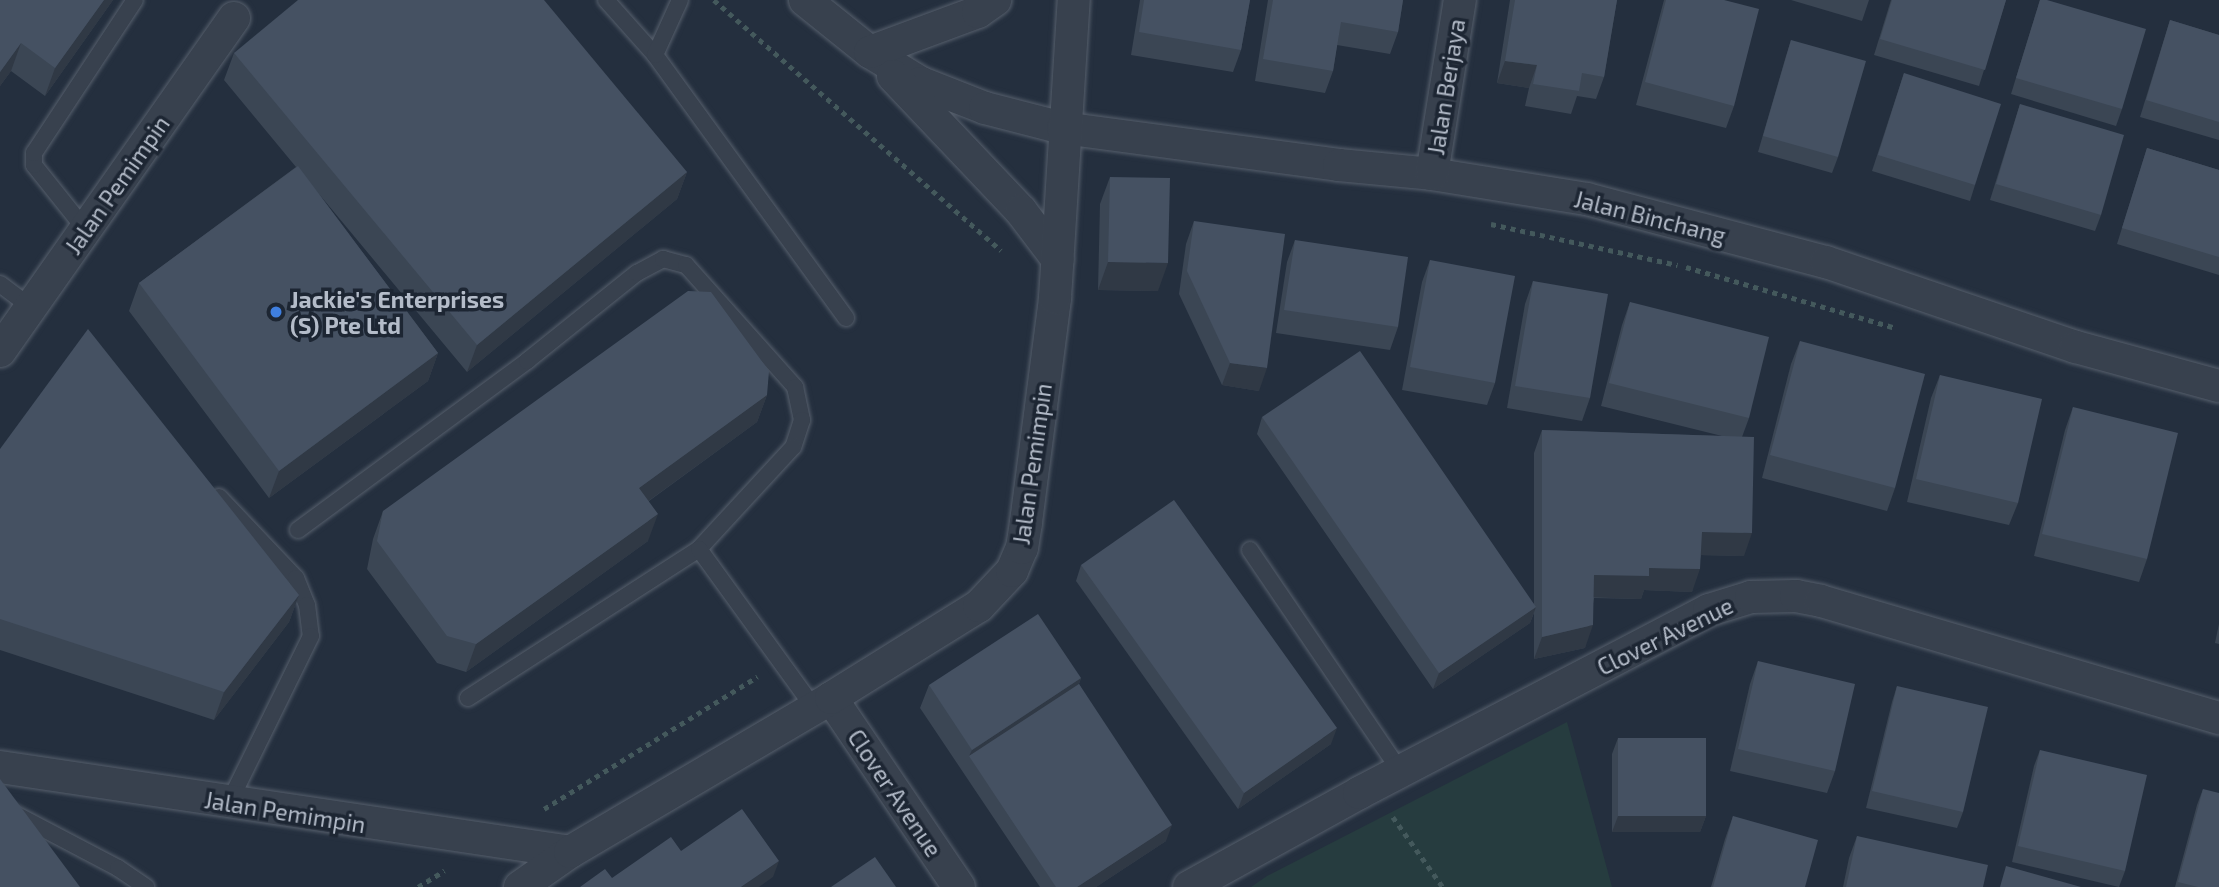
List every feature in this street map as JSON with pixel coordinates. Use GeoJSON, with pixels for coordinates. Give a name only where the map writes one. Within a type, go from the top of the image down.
{"type":"FeatureCollection","features":[{"type":"Feature","properties":{"kind":"street"},"geometry":{"type":"LineString","coordinates":[[805,0],[870,52],[1021,211],[1058,260]]}},
{"type":"Feature","properties":{"kind":"street"},"geometry":{"type":"LineString","coordinates":[[870,52],[978,12],[995,0]]}},
{"type":"Feature","properties":{"kind":"street","name":"Jalan Pemimpin"},"geometry":{"type":"LineString","coordinates":[[520,887],[570,852],[822,703],[979,606],[1012,571],[1022,548],[1026,522],[1058,260],[1063,128],[1074,0]]}},
{"type":"Feature","properties":{"kind":"street","name":"Jalan Berjaya"},"geometry":{"type":"LineString","coordinates":[[1432,174],[1460,0]]}},
{"type":"Feature","properties":{"kind":"street","name":"Jalan Pemimpin"},"geometry":{"type":"LineString","coordinates":[[0,351],[234,18]]}},
{"type":"Feature","properties":{"kind":"street","name":"Jalan Binchang"},"geometry":{"type":"LineString","coordinates":[[870,52],[921,83],[985,108],[1063,128],[1339,165],[1432,174],[1587,199],[1826,262],[2076,347],[2219,386]]}},
{"type":"Feature","properties":{"kind":"street","name":"Clover Avenue"},"geometry":{"type":"LineString","coordinates":[[1189,887],[1371,786],[1730,601],[1774,595],[1821,601],[2219,718]]}},
{"type":"Feature","properties":{"kind":"street","name":"Clover Avenue"},"geometry":{"type":"LineString","coordinates":[[822,703],[959,887]]}},
{"type":"Feature","properties":{"kind":"street","name":"Jalan Pemimpin"},"geometry":{"type":"LineString","coordinates":[[0,767],[570,852]]}},
{"type":"Feature","properties":{"kind":"lane"},"geometry":{"type":"LineString","coordinates":[[85,229],[34,164],[34,153],[135,0]]}},
{"type":"Feature","properties":{"kind":"lane"},"geometry":{"type":"LineString","coordinates":[[655,55],[680,0]]}},
{"type":"Feature","properties":{"kind":"lane"},"geometry":{"type":"LineString","coordinates":[[611,2],[655,55],[846,318]]}},
{"type":"Feature","properties":{"kind":"lane"},"geometry":{"type":"LineString","coordinates":[[298,530],[527,361],[609,292],[663,259],[686,264],[795,387],[802,420],[793,447],[699,549],[468,698]]}},
{"type":"Feature","properties":{"kind":"lane"},"geometry":{"type":"LineString","coordinates":[[0,284],[31,307]]}},
{"type":"Feature","properties":{"kind":"lane"},"geometry":{"type":"LineString","coordinates":[[211,489],[296,578],[307,605],[311,636],[229,803]]}},
{"type":"Feature","properties":{"kind":"lane"},"geometry":{"type":"LineString","coordinates":[[699,549],[780,663],[822,703]]}},
{"type":"Feature","properties":{"kind":"lane"},"geometry":{"type":"LineString","coordinates":[[1250,550],[1400,771]]}},
{"type":"Feature","properties":{"kind":"lane"},"geometry":{"type":"LineString","coordinates":[[0,806],[118,868],[146,887]]}},
{"type":"Feature","properties":{"kind":"path"},"geometry":{"type":"LineString","coordinates":[[714,0],[1004,253]]}},
{"type":"Feature","properties":{"kind":"path"},"geometry":{"type":"LineString","coordinates":[[1478,221],[1680,265],[1906,331]]}},
{"type":"Feature","properties":{"kind":"path"},"geometry":{"type":"LineString","coordinates":[[418,887],[780,663]]}},
{"type":"Feature","properties":{"kind":"path"},"geometry":{"type":"LineString","coordinates":[[1371,786],[1443,887]]}},
{"type":"Feature","properties":{"kind":"path"},"geometry":{"type":"LineString","coordinates":[[1431,887],[1439,882]]}},
{"type":"Feature","properties":{"kind":"green space"},"geometry":{"type":"Polygon","coordinates":[[[1567,722],[1612,887],[1251,887],[1267,876],[1567,722]]]}},
{"type":"Feature","properties":{"kind":"building"},"geometry":{"type":"Polygon","coordinates":[[[0,0],[104,0],[55,68],[21,43],[0,72],[0,0]]]}},
{"type":"Feature","properties":{"kind":"building"},"geometry":{"type":"Polygon","coordinates":[[[298,0],[544,0],[687,172],[477,345],[234,53],[298,0]]]}},
{"type":"Feature","properties":{"kind":"building"},"geometry":{"type":"Polygon","coordinates":[[[1144,0],[1250,0],[1241,50],[1139,32],[1144,0]]]}},
{"type":"Feature","properties":{"kind":"building"},"geometry":{"type":"Polygon","coordinates":[[[1273,0],[1403,0],[1398,32],[1341,22],[1333,71],[1263,59],[1273,0]]]}},
{"type":"Feature","properties":{"kind":"building"},"geometry":{"type":"Polygon","coordinates":[[[1515,0],[1617,0],[1604,77],[1582,73],[1579,91],[1533,84],[1537,65],[1505,61],[1515,0]]]}},
{"type":"Feature","properties":{"kind":"building"},"geometry":{"type":"Polygon","coordinates":[[[1666,0],[1724,0],[1759,9],[1734,106],[1645,82],[1666,0]]]}},
{"type":"Feature","properties":{"kind":"building"},"geometry":{"type":"Polygon","coordinates":[[[1892,0],[2006,0],[1985,70],[1880,39],[1892,0]]]}},
{"type":"Feature","properties":{"kind":"building"},"geometry":{"type":"Polygon","coordinates":[[[2040,0],[2146,29],[2122,109],[2016,78],[2040,0]]]}},
{"type":"Feature","properties":{"kind":"building"},"geometry":{"type":"Polygon","coordinates":[[[2170,20],[2219,35],[2219,122],[2146,100],[2170,20]]]}},
{"type":"Feature","properties":{"kind":"building"},"geometry":{"type":"Polygon","coordinates":[[[1791,40],[1866,61],[1838,157],[1763,136],[1791,40]]]}},
{"type":"Feature","properties":{"kind":"building"},"geometry":{"type":"Polygon","coordinates":[[[1904,73],[2001,104],[1975,185],[1878,155],[1904,73]]]}},
{"type":"Feature","properties":{"kind":"building"},"geometry":{"type":"Polygon","coordinates":[[[2020,104],[2124,135],[2101,215],[1996,184],[2020,104]]]}},
{"type":"Feature","properties":{"kind":"building"},"geometry":{"type":"Polygon","coordinates":[[[2147,148],[2219,170],[2219,257],[2122,228],[2147,148]]]}},
{"type":"Feature","properties":{"kind":"building"},"geometry":{"type":"Polygon","coordinates":[[[298,166],[438,353],[279,471],[139,283],[298,166]]]}},
{"type":"Feature","properties":{"kind":"building"},"geometry":{"type":"Polygon","coordinates":[[[1110,177],[1170,178],[1168,263],[1108,262],[1110,177]]]}},
{"type":"Feature","properties":{"kind":"building"},"geometry":{"type":"Polygon","coordinates":[[[1194,221],[1285,234],[1267,368],[1230,363],[1187,271],[1194,221]]]}},
{"type":"Feature","properties":{"kind":"building"},"geometry":{"type":"Polygon","coordinates":[[[1295,240],[1408,257],[1398,327],[1284,310],[1295,240]]]}},
{"type":"Feature","properties":{"kind":"building"},"geometry":{"type":"Polygon","coordinates":[[[1430,260],[1515,276],[1495,383],[1410,367],[1430,260]]]}},
{"type":"Feature","properties":{"kind":"building"},"geometry":{"type":"Polygon","coordinates":[[[1533,281],[1608,294],[1590,398],[1515,386],[1533,281]]]}},
{"type":"Feature","properties":{"kind":"building"},"geometry":{"type":"Polygon","coordinates":[[[688,291],[711,292],[769,371],[767,395],[639,488],[658,514],[476,644],[447,636],[377,541],[383,511],[688,291]]]}},
{"type":"Feature","properties":{"kind":"building"},"geometry":{"type":"Polygon","coordinates":[[[1630,302],[1769,337],[1749,418],[1609,383],[1630,302]]]}},
{"type":"Feature","properties":{"kind":"building"},"geometry":{"type":"Polygon","coordinates":[[[88,329],[299,595],[224,692],[0,619],[0,449],[88,329]]]}},
{"type":"Feature","properties":{"kind":"building"},"geometry":{"type":"Polygon","coordinates":[[[1800,341],[1925,374],[1895,488],[1770,455],[1800,341]]]}},
{"type":"Feature","properties":{"kind":"building"},"geometry":{"type":"Polygon","coordinates":[[[1360,351],[1536,607],[1439,673],[1262,417],[1360,351]]]}},
{"type":"Feature","properties":{"kind":"building"},"geometry":{"type":"Polygon","coordinates":[[[1940,375],[2042,399],[2018,503],[1916,479],[1940,375]]]}},
{"type":"Feature","properties":{"kind":"building"},"geometry":{"type":"Polygon","coordinates":[[[2073,407],[2178,433],[2147,559],[2042,534],[2073,407]]]}},
{"type":"Feature","properties":{"kind":"building"},"geometry":{"type":"Polygon","coordinates":[[[1542,430],[1754,437],[1752,533],[1702,532],[1700,569],[1649,568],[1649,576],[1594,575],[1593,625],[1542,637],[1542,430]]]}},
{"type":"Feature","properties":{"kind":"building"},"geometry":{"type":"Polygon","coordinates":[[[1174,500],[1337,728],[1244,793],[1081,565],[1174,500]]]}},
{"type":"Feature","properties":{"kind":"building"},"geometry":{"type":"Polygon","coordinates":[[[1038,614],[1081,678],[972,750],[929,685],[1038,614]]]}},
{"type":"Feature","properties":{"kind":"building"},"geometry":{"type":"Polygon","coordinates":[[[1758,661],[1855,684],[1835,771],[1738,749],[1758,661]]]}},
{"type":"Feature","properties":{"kind":"building"},"geometry":{"type":"Polygon","coordinates":[[[1079,684],[1172,825],[1077,887],[1056,887],[969,756],[1079,684]]]}},
{"type":"Feature","properties":{"kind":"building"},"geometry":{"type":"Polygon","coordinates":[[[1897,686],[1988,707],[1963,812],[1872,791],[1897,686]]]}},
{"type":"Feature","properties":{"kind":"building"},"geometry":{"type":"Polygon","coordinates":[[[1618,738],[1706,738],[1706,816],[1618,816],[1618,738]]]}},
{"type":"Feature","properties":{"kind":"building"},"geometry":{"type":"Polygon","coordinates":[[[2040,750],[2147,775],[2125,871],[2018,846],[2040,750]]]}},
{"type":"Feature","properties":{"kind":"building"},"geometry":{"type":"Polygon","coordinates":[[[0,779],[80,887],[0,887],[0,779]]]}},
{"type":"Feature","properties":{"kind":"building"},"geometry":{"type":"Polygon","coordinates":[[[2203,789],[2219,793],[2219,887],[2198,887],[2178,882],[2203,789]]]}},
{"type":"Feature","properties":{"kind":"building"},"geometry":{"type":"Polygon","coordinates":[[[742,809],[779,861],[741,887],[580,887],[605,869],[612,878],[671,837],[681,851],[742,809]]]}},
{"type":"Feature","properties":{"kind":"building"},"geometry":{"type":"Polygon","coordinates":[[[1733,816],[1818,840],[1805,887],[1713,887],[1733,816]]]}},
{"type":"Feature","properties":{"kind":"building"},"geometry":{"type":"Polygon","coordinates":[[[1857,836],[1988,865],[1983,887],[1846,887],[1857,836]]]}},
{"type":"Feature","properties":{"kind":"building"},"geometry":{"type":"Polygon","coordinates":[[[875,857],[896,887],[831,887],[875,857]]]}},
{"type":"Feature","properties":{"kind":"building"},"geometry":{"type":"Polygon","coordinates":[[[2006,866],[2081,887],[2000,887],[2006,866]]]}},
{"type":"Feature","properties":{"kind":"place","name":"Jackie's Enterprises (S) Pte Ltd"},"geometry":{"type":"Point","coordinates":[276,312]}}]}
